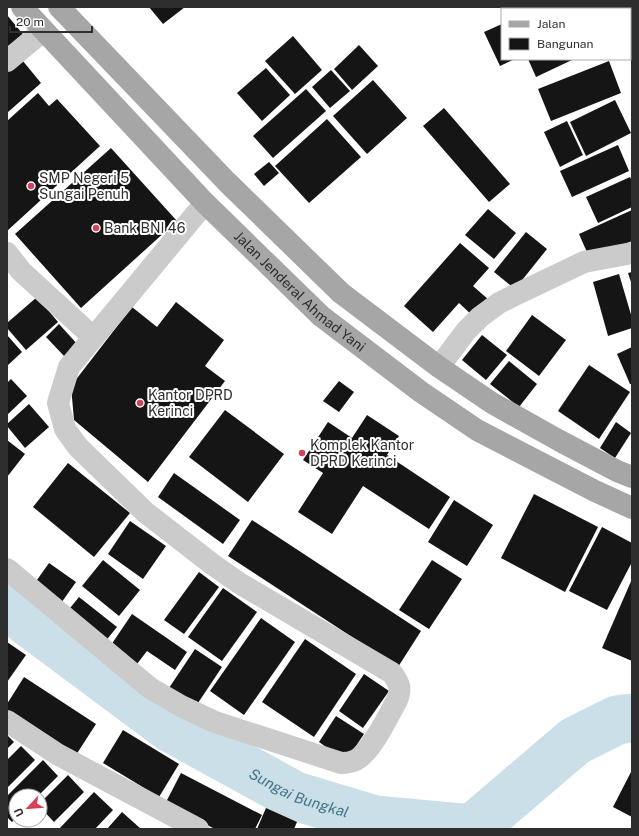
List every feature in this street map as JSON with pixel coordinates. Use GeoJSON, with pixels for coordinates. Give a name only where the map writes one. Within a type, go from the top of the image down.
{"type":"FeatureCollection","features":[{"type":"Feature","properties":{"kind":"main road","name":"Jalan Jenderal Ahmad Yani"},"geometry":{"type":"LineString","coordinates":[[22,7],[205,203],[321,316],[421,392],[477,430],[595,491],[632,508]]}},
{"type":"Feature","properties":{"kind":"main road","name":"Jalan Jenderal Ahmad Yani"},"geometry":{"type":"LineString","coordinates":[[59,7],[227,182],[341,293],[439,367],[499,407],[560,441],[617,471],[632,477]]}},
{"type":"Feature","properties":{"kind":"main road"},"geometry":{"type":"LineString","coordinates":[[321,316],[341,293]]}},
{"type":"Feature","properties":{"kind":"street"},"geometry":{"type":"LineString","coordinates":[[7,61],[43,30]]}},
{"type":"Feature","properties":{"kind":"street"},"geometry":{"type":"LineString","coordinates":[[7,569],[150,688],[181,706],[215,722],[242,732],[341,763],[349,762],[356,760],[364,754],[372,744],[398,700],[400,686],[392,673],[239,583],[212,564],[145,512],[78,447],[65,429],[58,403],[69,367],[205,203]]}},
{"type":"Feature","properties":{"kind":"street"},"geometry":{"type":"LineString","coordinates":[[439,367],[466,331],[480,317],[499,303],[584,262],[632,252]]}},
{"type":"Feature","properties":{"kind":"street"},"geometry":{"type":"LineString","coordinates":[[7,253],[21,271],[93,337]]}},
{"type":"Feature","properties":{"kind":"street"},"geometry":{"type":"LineString","coordinates":[[7,721],[57,754],[198,829]]}},
{"type":"Feature","properties":{"kind":"building"},"geometry":{"type":"Polygon","coordinates":[[[149,7],[185,7],[163,24],[149,7]]]}},
{"type":"Feature","properties":{"kind":"building"},"geometry":{"type":"Polygon","coordinates":[[[507,7],[542,7],[540,8],[507,7]]]}},
{"type":"Feature","properties":{"kind":"building"},"geometry":{"type":"Polygon","coordinates":[[[632,7],[632,31],[631,8],[592,8],[632,7]]]}},
{"type":"Feature","properties":{"kind":"building"},"geometry":{"type":"Polygon","coordinates":[[[7,15],[27,39],[7,56],[7,15]]]}},
{"type":"Feature","properties":{"kind":"building"},"geometry":{"type":"Polygon","coordinates":[[[501,24],[501,60],[513,60],[500,66],[484,32],[501,24]]]}},
{"type":"Feature","properties":{"kind":"building"},"geometry":{"type":"Polygon","coordinates":[[[293,36],[322,70],[295,94],[265,61],[293,36]]]}},
{"type":"Feature","properties":{"kind":"building"},"geometry":{"type":"Polygon","coordinates":[[[359,45],[378,66],[352,90],[334,69],[359,45]]]}},
{"type":"Feature","properties":{"kind":"building"},"geometry":{"type":"Polygon","coordinates":[[[18,55],[41,83],[7,113],[7,65],[18,55]]]}},
{"type":"Feature","properties":{"kind":"building"},"geometry":{"type":"Polygon","coordinates":[[[528,60],[572,60],[536,77],[528,60]]]}},
{"type":"Feature","properties":{"kind":"building"},"geometry":{"type":"Polygon","coordinates":[[[609,61],[621,93],[551,121],[538,89],[609,61]]]}},
{"type":"Feature","properties":{"kind":"building"},"geometry":{"type":"Polygon","coordinates":[[[266,68],[290,95],[262,121],[237,93],[266,68]]]}},
{"type":"Feature","properties":{"kind":"building"},"geometry":{"type":"Polygon","coordinates":[[[331,70],[350,91],[330,108],[312,87],[331,70]]]}},
{"type":"Feature","properties":{"kind":"building"},"geometry":{"type":"Polygon","coordinates":[[[373,80],[407,118],[367,154],[333,116],[373,80]]]}},
{"type":"Feature","properties":{"kind":"building"},"geometry":{"type":"Polygon","coordinates":[[[306,89],[326,111],[273,158],[253,136],[306,89]]]}},
{"type":"Feature","properties":{"kind":"building","name":"SMP Negeri 5 Sungai Penuh"},"geometry":{"type":"Polygon","coordinates":[[[38,93],[49,106],[57,99],[100,146],[7,231],[7,121],[38,93]]]}},
{"type":"Feature","properties":{"kind":"building"},"geometry":{"type":"Polygon","coordinates":[[[615,100],[631,133],[586,156],[570,122],[615,100]]]}},
{"type":"Feature","properties":{"kind":"building"},"geometry":{"type":"Polygon","coordinates":[[[444,108],[510,184],[489,202],[423,126],[444,108]]]}},
{"type":"Feature","properties":{"kind":"building"},"geometry":{"type":"Polygon","coordinates":[[[327,119],[361,157],[309,203],[275,166],[327,119]]]}},
{"type":"Feature","properties":{"kind":"building"},"geometry":{"type":"Polygon","coordinates":[[[567,121],[583,155],[560,167],[544,132],[567,121]]]}},
{"type":"Feature","properties":{"kind":"building"},"geometry":{"type":"Polygon","coordinates":[[[618,145],[629,171],[572,197],[560,171],[618,145]]]}},
{"type":"Feature","properties":{"kind":"building","name":"Bank BNI 46"},"geometry":{"type":"Polygon","coordinates":[[[111,148],[177,221],[81,308],[15,234],[111,148]]]}},
{"type":"Feature","properties":{"kind":"building"},"geometry":{"type":"Polygon","coordinates":[[[269,162],[279,173],[264,186],[254,174],[269,162]]]}},
{"type":"Feature","properties":{"kind":"building"},"geometry":{"type":"Polygon","coordinates":[[[630,177],[632,181],[632,207],[598,223],[586,197],[630,177]]]}},
{"type":"Feature","properties":{"kind":"building"},"geometry":{"type":"Polygon","coordinates":[[[488,209],[516,233],[494,259],[465,235],[488,209]]]}},
{"type":"Feature","properties":{"kind":"building"},"geometry":{"type":"Polygon","coordinates":[[[632,210],[632,241],[590,259],[579,234],[632,210]]]}},
{"type":"Feature","properties":{"kind":"building"},"geometry":{"type":"Polygon","coordinates":[[[526,232],[547,249],[515,289],[494,272],[526,232]]]}},
{"type":"Feature","properties":{"kind":"building"},"geometry":{"type":"Polygon","coordinates":[[[460,243],[489,268],[473,286],[489,300],[474,317],[459,303],[433,332],[404,306],[460,243]]]}},
{"type":"Feature","properties":{"kind":"building"},"geometry":{"type":"Polygon","coordinates":[[[632,272],[632,285],[628,273],[632,272]]]}},
{"type":"Feature","properties":{"kind":"building"},"geometry":{"type":"Polygon","coordinates":[[[619,274],[632,318],[632,328],[608,336],[593,282],[619,274]]]}},
{"type":"Feature","properties":{"kind":"building"},"geometry":{"type":"Polygon","coordinates":[[[37,297],[58,322],[26,350],[7,328],[7,323],[37,297]]]}},
{"type":"Feature","properties":{"kind":"building","name":"Kantor DPRD Kerinci"},"geometry":{"type":"Polygon","coordinates":[[[176,302],[224,340],[205,366],[225,381],[148,482],[74,420],[71,386],[132,307],[157,327],[176,302]]]}},
{"type":"Feature","properties":{"kind":"building"},"geometry":{"type":"Polygon","coordinates":[[[532,315],[566,340],[539,376],[506,351],[532,315]]]}},
{"type":"Feature","properties":{"kind":"building"},"geometry":{"type":"Polygon","coordinates":[[[59,324],[78,345],[65,357],[46,337],[59,324]]]}},
{"type":"Feature","properties":{"kind":"building"},"geometry":{"type":"Polygon","coordinates":[[[7,335],[22,352],[7,366],[7,335]]]}},
{"type":"Feature","properties":{"kind":"building"},"geometry":{"type":"Polygon","coordinates":[[[482,335],[507,355],[486,380],[462,360],[482,335]]]}},
{"type":"Feature","properties":{"kind":"building"},"geometry":{"type":"Polygon","coordinates":[[[632,347],[632,384],[630,384],[617,354],[632,347]]]}},
{"type":"Feature","properties":{"kind":"building"},"geometry":{"type":"Polygon","coordinates":[[[509,361],[537,384],[519,407],[490,384],[509,361]]]}},
{"type":"Feature","properties":{"kind":"building"},"geometry":{"type":"Polygon","coordinates":[[[589,365],[630,392],[599,439],[558,411],[589,365]]]}},
{"type":"Feature","properties":{"kind":"building"},"geometry":{"type":"Polygon","coordinates":[[[11,379],[27,396],[7,415],[7,383],[11,379]]]}},
{"type":"Feature","properties":{"kind":"building"},"geometry":{"type":"Polygon","coordinates":[[[339,381],[354,392],[339,412],[323,401],[339,381]]]}},
{"type":"Feature","properties":{"kind":"building"},"geometry":{"type":"Polygon","coordinates":[[[29,404],[49,427],[25,448],[7,424],[29,404]]]}},
{"type":"Feature","properties":{"kind":"building","name":"Kantor DPRD Kerinci"},"geometry":{"type":"Polygon","coordinates":[[[225,410],[284,454],[248,502],[189,457],[225,410]]]}},
{"type":"Feature","properties":{"kind":"building"},"geometry":{"type":"Polygon","coordinates":[[[367,415],[399,436],[387,455],[450,497],[429,529],[363,486],[332,534],[298,512],[323,473],[303,460],[328,422],[352,438],[367,415]]]}},
{"type":"Feature","properties":{"kind":"building"},"geometry":{"type":"Polygon","coordinates":[[[616,422],[631,433],[615,458],[600,448],[616,422]]]}},
{"type":"Feature","properties":{"kind":"building"},"geometry":{"type":"Polygon","coordinates":[[[7,440],[25,454],[7,477],[7,440]]]}},
{"type":"Feature","properties":{"kind":"building"},"geometry":{"type":"Polygon","coordinates":[[[68,463],[130,513],[94,557],[33,507],[68,463]]]}},
{"type":"Feature","properties":{"kind":"building"},"geometry":{"type":"Polygon","coordinates":[[[174,473],[240,520],[223,544],[158,497],[174,473]]]}},
{"type":"Feature","properties":{"kind":"building"},"geometry":{"type":"Polygon","coordinates":[[[534,494],[598,527],[565,592],[501,558],[534,494]]]}},
{"type":"Feature","properties":{"kind":"building"},"geometry":{"type":"Polygon","coordinates":[[[454,500],[493,525],[467,566],[428,542],[454,500]]]}},
{"type":"Feature","properties":{"kind":"building"},"geometry":{"type":"Polygon","coordinates":[[[252,520],[421,631],[398,667],[228,556],[252,520]]]}},
{"type":"Feature","properties":{"kind":"building"},"geometry":{"type":"Polygon","coordinates":[[[130,521],[166,546],[143,579],[108,554],[130,521]]]}},
{"type":"Feature","properties":{"kind":"building"},"geometry":{"type":"Polygon","coordinates":[[[602,527],[632,543],[632,562],[607,610],[569,591],[602,527]]]}},
{"type":"Feature","properties":{"kind":"building"},"geometry":{"type":"Polygon","coordinates":[[[103,560],[140,590],[119,616],[82,586],[103,560]]]}},
{"type":"Feature","properties":{"kind":"building"},"geometry":{"type":"Polygon","coordinates":[[[432,560],[462,579],[429,629],[399,610],[432,560]]]}},
{"type":"Feature","properties":{"kind":"building"},"geometry":{"type":"Polygon","coordinates":[[[49,563],[76,582],[59,606],[32,587],[49,563]]]}},
{"type":"Feature","properties":{"kind":"building"},"geometry":{"type":"Polygon","coordinates":[[[199,572],[219,587],[184,634],[164,620],[199,572]]]}},
{"type":"Feature","properties":{"kind":"building"},"geometry":{"type":"Polygon","coordinates":[[[632,579],[632,661],[602,648],[632,579]]]}},
{"type":"Feature","properties":{"kind":"building"},"geometry":{"type":"Polygon","coordinates":[[[223,588],[257,612],[222,661],[188,637],[223,588]]]}},
{"type":"Feature","properties":{"kind":"building"},"geometry":{"type":"Polygon","coordinates":[[[79,597],[117,627],[104,643],[66,613],[79,597]]]}},
{"type":"Feature","properties":{"kind":"building"},"geometry":{"type":"Polygon","coordinates":[[[132,614],[187,652],[175,670],[147,651],[137,664],[111,645],[132,614]]]}},
{"type":"Feature","properties":{"kind":"building"},"geometry":{"type":"Polygon","coordinates":[[[261,618],[295,642],[244,715],[210,691],[261,618]]]}},
{"type":"Feature","properties":{"kind":"building"},"geometry":{"type":"Polygon","coordinates":[[[305,639],[356,674],[314,737],[262,702],[305,639]]]}},
{"type":"Feature","properties":{"kind":"building"},"geometry":{"type":"Polygon","coordinates":[[[7,642],[26,655],[7,682],[7,642]]]}},
{"type":"Feature","properties":{"kind":"building"},"geometry":{"type":"Polygon","coordinates":[[[195,649],[222,667],[196,706],[169,688],[195,649]]]}},
{"type":"Feature","properties":{"kind":"building"},"geometry":{"type":"Polygon","coordinates":[[[364,674],[389,691],[363,728],[339,711],[364,674]]]}},
{"type":"Feature","properties":{"kind":"building"},"geometry":{"type":"Polygon","coordinates":[[[24,677],[96,724],[76,755],[7,710],[7,704],[24,677]]]}},
{"type":"Feature","properties":{"kind":"building"},"geometry":{"type":"Polygon","coordinates":[[[336,716],[364,734],[346,761],[319,742],[336,716]]]}},
{"type":"Feature","properties":{"kind":"building"},"geometry":{"type":"Polygon","coordinates":[[[123,730],[179,764],[159,797],[103,763],[123,730]]]}},
{"type":"Feature","properties":{"kind":"building"},"geometry":{"type":"Polygon","coordinates":[[[7,735],[14,742],[7,749],[7,735]]]}},
{"type":"Feature","properties":{"kind":"building"},"geometry":{"type":"Polygon","coordinates":[[[21,746],[35,760],[7,788],[7,760],[21,746]]]}},
{"type":"Feature","properties":{"kind":"building"},"geometry":{"type":"Polygon","coordinates":[[[43,760],[58,776],[46,788],[15,788],[43,760]]]}},
{"type":"Feature","properties":{"kind":"building"},"geometry":{"type":"Polygon","coordinates":[[[632,770],[632,817],[613,807],[632,770]]]}},
{"type":"Feature","properties":{"kind":"building"},"geometry":{"type":"Polygon","coordinates":[[[181,773],[262,815],[255,829],[215,829],[165,804],[181,773]]]}},
{"type":"Feature","properties":{"kind":"building"},"geometry":{"type":"Polygon","coordinates":[[[68,775],[84,792],[54,822],[48,816],[48,795],[68,775]]]}},
{"type":"Feature","properties":{"kind":"building"},"geometry":{"type":"Polygon","coordinates":[[[94,792],[113,810],[95,829],[59,829],[94,792]]]}},
{"type":"Feature","properties":{"kind":"building"},"geometry":{"type":"Polygon","coordinates":[[[8,795],[8,818],[7,817],[8,795]]]}},
{"type":"Feature","properties":{"kind":"building"},"geometry":{"type":"Polygon","coordinates":[[[266,808],[297,822],[294,829],[257,829],[266,808]]]}},
{"type":"Feature","properties":{"kind":"building"},"geometry":{"type":"Polygon","coordinates":[[[122,812],[141,829],[107,829],[122,812]]]}},
{"type":"Feature","properties":{"kind":"waterway","name":"Sungai Bungkal"},"geometry":{"type":"LineString","coordinates":[[7,602],[26,620],[171,728],[295,796],[375,820],[472,829],[575,741],[617,720],[632,718]]}},
{"type":"Feature","properties":{"kind":"place","name":"SMP Negeri 5 Sungai Penuh"},"geometry":{"type":"Point","coordinates":[31,186]}},
{"type":"Feature","properties":{"kind":"place","name":"Bank BNI 46"},"geometry":{"type":"Point","coordinates":[96,228]}},
{"type":"Feature","properties":{"kind":"place","name":"Kantor DPRD Kerinci"},"geometry":{"type":"Point","coordinates":[140,403]}},
{"type":"Feature","properties":{"kind":"place","name":"Komplek Kantor DPRD Kerinci"},"geometry":{"type":"Point","coordinates":[302,453]}}]}
